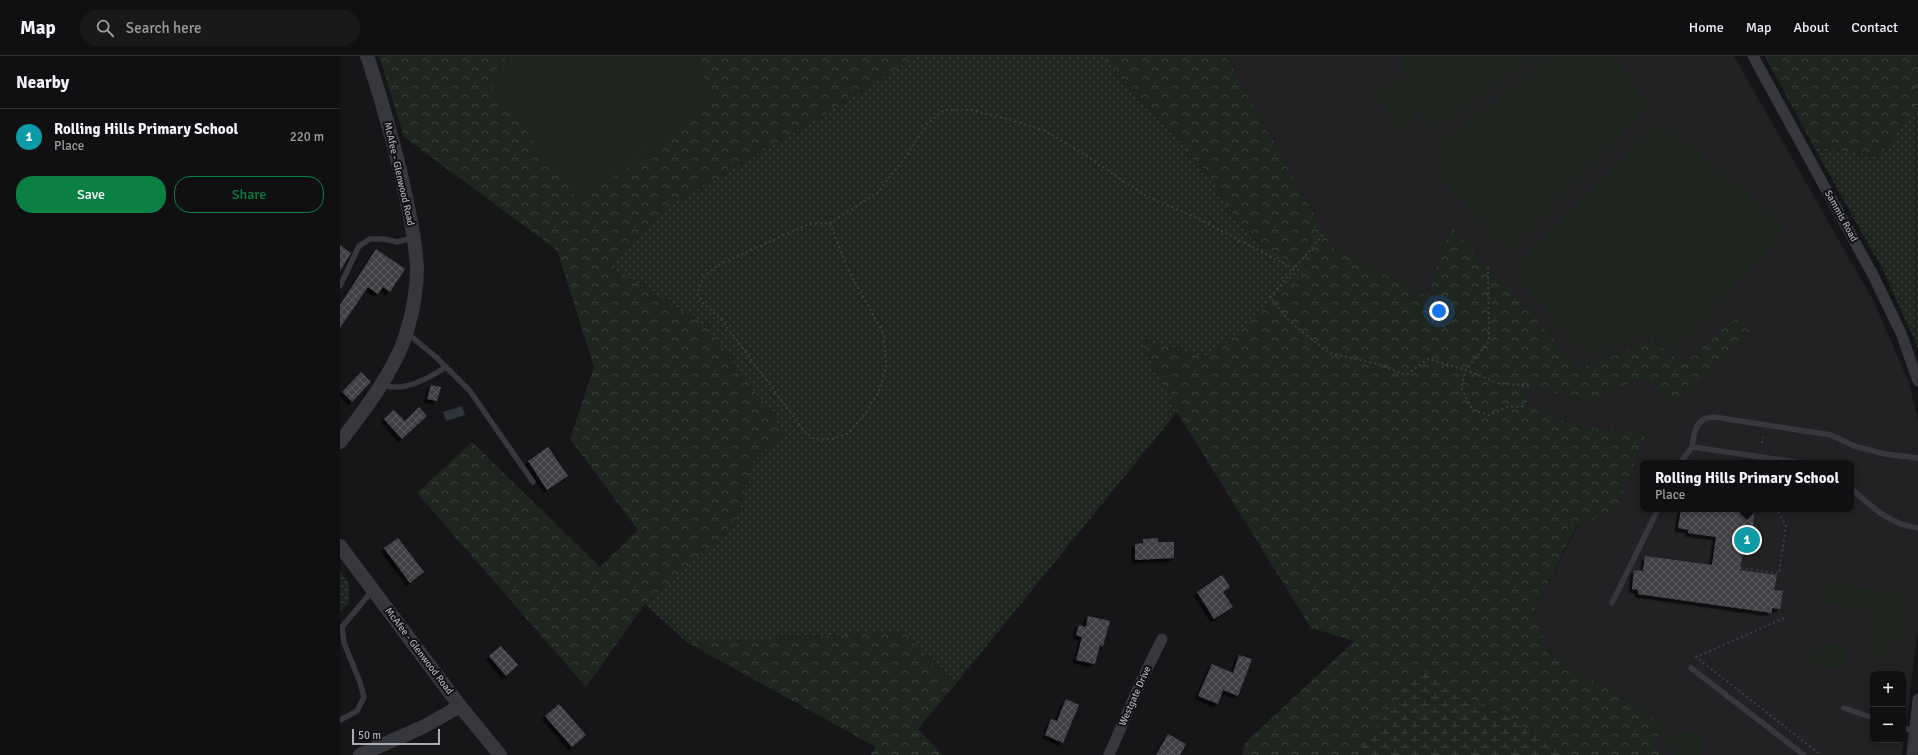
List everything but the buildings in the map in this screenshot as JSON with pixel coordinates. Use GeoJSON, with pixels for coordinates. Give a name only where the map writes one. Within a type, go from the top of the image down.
{"type":"FeatureCollection","features":[{"type":"Feature","properties":{"kind":"street","name":"McAfee - Glenwood Road"},"geometry":{"type":"LineString","coordinates":[[340,442],[367,408],[407,333],[415,296],[417,269],[408,204],[389,124],[367,56]]}},
{"type":"Feature","properties":{"kind":"street","name":"Sammis Road"},"geometry":{"type":"LineString","coordinates":[[1753,56],[1873,275],[1901,333],[1918,381]]}},
{"type":"Feature","properties":{"kind":"street","name":"McAfee - Glenwood Road"},"geometry":{"type":"LineString","coordinates":[[340,546],[460,706],[500,755]]}},
{"type":"Feature","properties":{"kind":"street","name":"Westgate Drive"},"geometry":{"type":"LineString","coordinates":[[1109,755],[1142,679],[1162,639]]}},
{"type":"Feature","properties":{"kind":"street"},"geometry":{"type":"LineString","coordinates":[[1912,755],[1918,699]]}},
{"type":"Feature","properties":{"kind":"street"},"geometry":{"type":"LineString","coordinates":[[360,755],[426,726],[460,706]]}},
{"type":"Feature","properties":{"kind":"lane"},"geometry":{"type":"LineString","coordinates":[[340,286],[359,246],[370,239],[397,242],[413,238]]}},
{"type":"Feature","properties":{"kind":"lane"},"geometry":{"type":"LineString","coordinates":[[407,333],[446,367],[470,391],[533,482]]}},
{"type":"Feature","properties":{"kind":"lane"},"geometry":{"type":"LineString","coordinates":[[380,385],[392,389],[414,385],[446,367]]}},
{"type":"Feature","properties":{"kind":"lane"},"geometry":{"type":"LineString","coordinates":[[1682,460],[1692,447],[1698,423],[1706,417],[1831,435],[1854,446],[1885,454],[1918,458]]}},
{"type":"Feature","properties":{"kind":"lane"},"geometry":{"type":"LineString","coordinates":[[1692,447],[1782,460]]}},
{"type":"Feature","properties":{"kind":"lane"},"geometry":{"type":"LineString","coordinates":[[1854,491],[1876,511],[1888,518],[1918,528]]}},
{"type":"Feature","properties":{"kind":"lane"},"geometry":{"type":"LineString","coordinates":[[1612,603],[1657,512]]}},
{"type":"Feature","properties":{"kind":"lane"},"geometry":{"type":"LineString","coordinates":[[340,720],[357,711],[364,697],[360,682],[344,643],[341,627],[373,591]]}},
{"type":"Feature","properties":{"kind":"lane"},"geometry":{"type":"LineString","coordinates":[[1691,668],[1804,755]]}},
{"type":"Feature","properties":{"kind":"lane"},"geometry":{"type":"LineString","coordinates":[[1844,708],[1870,717]]}},
{"type":"Feature","properties":{"kind":"lane"},"geometry":{"type":"LineString","coordinates":[[1906,729],[1914,731]]}},
{"type":"Feature","properties":{"kind":"path"},"geometry":{"type":"LineString","coordinates":[[830,224],[848,270],[884,334],[886,367],[879,392],[865,414],[849,433],[833,439],[816,440],[805,432],[721,319],[703,303],[697,294],[702,277],[718,265],[809,224],[830,224],[877,193],[905,158],[927,124],[944,110],[971,110],[1008,119],[1045,131],[1079,151],[1146,196],[1199,219],[1294,269]]}},
{"type":"Feature","properties":{"kind":"path"},"geometry":{"type":"LineString","coordinates":[[1324,233],[1270,297],[1289,321],[1329,353],[1378,364],[1406,375],[1428,359],[1466,370],[1498,383],[1531,386]]}},
{"type":"Feature","properties":{"kind":"path"},"geometry":{"type":"LineString","coordinates":[[1488,267],[1490,341],[1466,370],[1461,388],[1473,410],[1489,415],[1507,407],[1526,406]]}},
{"type":"Feature","properties":{"kind":"path"},"geometry":{"type":"LineString","coordinates":[[1762,443],[1763,437]]}},
{"type":"Feature","properties":{"kind":"path"},"geometry":{"type":"LineString","coordinates":[[1741,568],[1779,573],[1786,526],[1778,512]]}},
{"type":"Feature","properties":{"kind":"path"},"geometry":{"type":"LineString","coordinates":[[1784,618],[1696,657],[1822,755]]}},
{"type":"Feature","properties":{"kind":"shaded area"},"geometry":{"type":"Polygon","coordinates":[[[1226,56],[1734,56],[1874,302],[1909,383],[1918,420],[1918,629],[1906,724],[1906,671],[1870,671],[1870,743],[1904,743],[1902,755],[1662,755],[1657,745],[1661,722],[1549,654],[1534,611],[1577,527],[1616,510],[1647,433],[1580,427],[1526,406],[1531,386],[1587,401],[1644,378],[1676,404],[1751,328],[1740,316],[1684,364],[1651,339],[1580,368],[1451,227],[1427,296],[1333,248],[1226,56]]]}},
{"type":"Feature","properties":{"kind":"shaded area"},"geometry":{"type":"Polygon","coordinates":[[[462,406],[465,415],[446,421],[443,412],[462,406]]]}},
{"type":"Feature","properties":{"kind":"green space"},"geometry":{"type":"Polygon","coordinates":[[[379,56],[508,56],[488,80],[715,101],[694,56],[918,56],[824,115],[671,205],[610,266],[707,326],[785,432],[752,463],[735,525],[645,604],[586,687],[417,493],[472,442],[600,567],[638,530],[570,439],[594,367],[557,250],[404,137],[379,56]]]}},
{"type":"Feature","properties":{"kind":"green space"},"geometry":{"type":"Polygon","coordinates":[[[508,56],[694,56],[715,101],[580,202],[488,80],[508,56]]]}},
{"type":"Feature","properties":{"kind":"green space"},"geometry":{"type":"Polygon","coordinates":[[[918,56],[1102,56],[1207,173],[1236,219],[1265,249],[1308,270],[1208,358],[1140,339],[1177,412],[954,686],[905,632],[688,643],[645,604],[735,525],[752,463],[785,432],[610,266],[671,205],[824,115],[918,56]]]}},
{"type":"Feature","properties":{"kind":"green space"},"geometry":{"type":"Polygon","coordinates":[[[1102,56],[1226,56],[1333,248],[1427,296],[1451,226],[1580,368],[1651,339],[1684,364],[1740,315],[1752,328],[1676,405],[1644,378],[1587,401],[1531,386],[1526,406],[1580,427],[1647,433],[1616,510],[1576,527],[1534,611],[1549,654],[1661,722],[1657,745],[1662,755],[1568,755],[1564,750],[1361,747],[1362,755],[1243,755],[1244,744],[1354,641],[1311,628],[1177,412],[1139,339],[1208,358],[1307,270],[1265,249],[1236,219],[1207,173],[1102,56]]]}},
{"type":"Feature","properties":{"kind":"green space"},"geometry":{"type":"Polygon","coordinates":[[[1396,56],[1533,56],[1435,128],[1396,56]]]}},
{"type":"Feature","properties":{"kind":"green space"},"geometry":{"type":"Polygon","coordinates":[[[1551,56],[1617,56],[1646,100],[1644,113],[1507,253],[1439,177],[1436,158],[1442,142],[1551,56]]]}},
{"type":"Feature","properties":{"kind":"green space"},"geometry":{"type":"Polygon","coordinates":[[[1765,56],[1918,56],[1918,106],[1880,156],[1814,147],[1765,56]]]}},
{"type":"Feature","properties":{"kind":"green space"},"geometry":{"type":"Polygon","coordinates":[[[1396,78],[1407,84],[1422,111],[1416,119],[1398,130],[1375,92],[1396,78]]]}},
{"type":"Feature","properties":{"kind":"green space"},"geometry":{"type":"Polygon","coordinates":[[[1918,106],[1918,348],[1884,272],[1814,147],[1880,156],[1918,106]]]}},
{"type":"Feature","properties":{"kind":"green space"},"geometry":{"type":"Polygon","coordinates":[[[1664,123],[1781,221],[1782,236],[1675,351],[1651,332],[1587,357],[1523,287],[1524,255],[1636,143],[1664,123]]]}},
{"type":"Feature","properties":{"kind":"green space"},"geometry":{"type":"Polygon","coordinates":[[[340,571],[349,584],[349,603],[340,611],[340,571]]]}},
{"type":"Feature","properties":{"kind":"green space"},"geometry":{"type":"Polygon","coordinates":[[[1823,582],[1909,594],[1903,641],[1892,640],[1888,655],[1873,653],[1876,611],[1820,601],[1823,582]]]}},
{"type":"Feature","properties":{"kind":"green space"},"geometry":{"type":"Polygon","coordinates":[[[905,632],[954,686],[918,729],[943,755],[871,755],[876,747],[688,643],[905,632]]]}},
{"type":"Feature","properties":{"kind":"green space"},"geometry":{"type":"Polygon","coordinates":[[[1832,643],[1843,647],[1850,657],[1844,670],[1811,663],[1812,653],[1832,643]]]}},
{"type":"Feature","properties":{"kind":"green space"},"geometry":{"type":"Polygon","coordinates":[[[1421,669],[1565,750],[1568,755],[1362,755],[1361,747],[1421,669]]]}},
{"type":"Feature","properties":{"kind":"green space"},"geometry":{"type":"Polygon","coordinates":[[[1696,730],[1703,742],[1701,755],[1675,755],[1665,743],[1667,737],[1696,730]]]}},
{"type":"Feature","properties":{"kind":"place","name":"Rolling Hills Primary School"},"geometry":{"type":"Point","coordinates":[1747,540]}}]}
